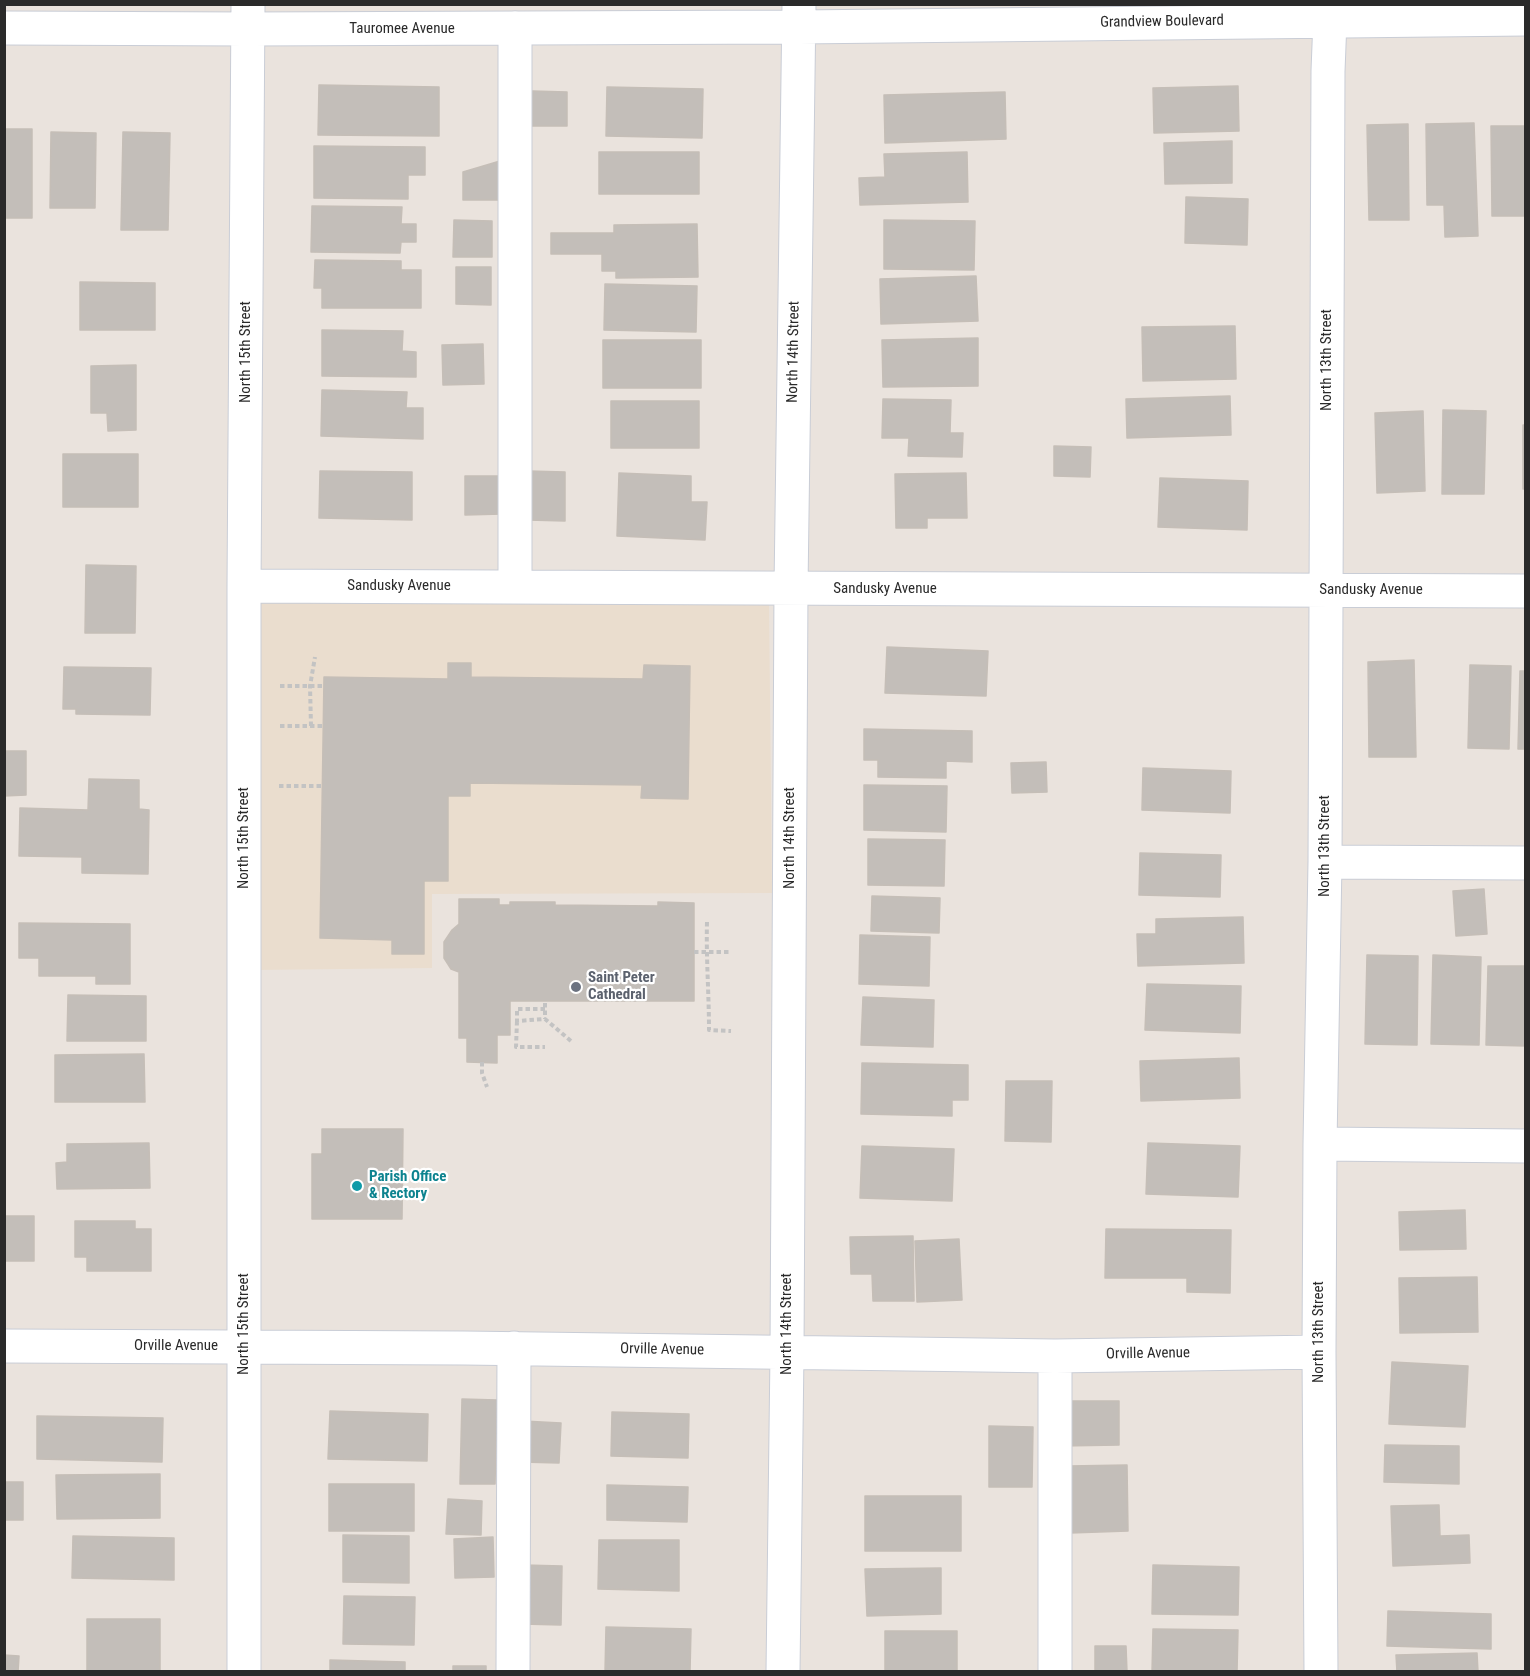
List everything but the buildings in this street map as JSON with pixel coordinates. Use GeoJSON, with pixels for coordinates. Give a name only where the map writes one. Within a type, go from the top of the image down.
{"type":"FeatureCollection","features":[{"type":"Feature","properties":{"kind":"street","name":"Grandview Boulevard"},"geometry":{"type":"LineString","coordinates":[[799,16],[1330,20],[1526,19]]}},
{"type":"Feature","properties":{"kind":"street","name":"Tauromee Avenue"},"geometry":{"type":"LineString","coordinates":[[4,28],[248,17],[515,28],[799,16]]}},
{"type":"Feature","properties":{"kind":"street","name":"North 14th Street"},"geometry":{"type":"LineString","coordinates":[[783,1671],[791,588],[799,16]]}},
{"type":"Feature","properties":{"kind":"street","name":"North 15th Street"},"geometry":{"type":"LineString","coordinates":[[244,1671],[244,586],[248,17]]}},
{"type":"Feature","properties":{"kind":"street","name":"North 13th Street"},"geometry":{"type":"LineString","coordinates":[[1321,1671],[1320,1144],[1325,862],[1330,20]]}},
{"type":"Feature","properties":{"kind":"street"},"geometry":{"type":"LineString","coordinates":[[515,28],[515,587]]}},
{"type":"Feature","properties":{"kind":"street","name":"Sandusky Avenue"},"geometry":{"type":"LineString","coordinates":[[244,586],[1526,591]]}},
{"type":"Feature","properties":{"kind":"street"},"geometry":{"type":"LineString","coordinates":[[1325,862],[1526,863]]}},
{"type":"Feature","properties":{"kind":"street"},"geometry":{"type":"LineString","coordinates":[[1320,1144],[1526,1146]]}},
{"type":"Feature","properties":{"kind":"street","name":"Orville Avenue"},"geometry":{"type":"LineString","coordinates":[[4,1346],[514,1348],[1055,1356],[1319,1352]]}},
{"type":"Feature","properties":{"kind":"street"},"geometry":{"type":"LineString","coordinates":[[513,1671],[514,1348]]}},
{"type":"Feature","properties":{"kind":"street"},"geometry":{"type":"LineString","coordinates":[[1055,1356],[1055,1671]]}},
{"type":"Feature","properties":{"kind":"path"},"geometry":{"type":"LineString","coordinates":[[311,726],[310,686],[315,657]]}},
{"type":"Feature","properties":{"kind":"path"},"geometry":{"type":"LineString","coordinates":[[273,686],[323,686]]}},
{"type":"Feature","properties":{"kind":"path"},"geometry":{"type":"LineString","coordinates":[[273,726],[323,726]]}},
{"type":"Feature","properties":{"kind":"path"},"geometry":{"type":"LineString","coordinates":[[272,786],[322,786]]}},
{"type":"Feature","properties":{"kind":"path"},"geometry":{"type":"LineString","coordinates":[[707,922],[709,1030],[732,1031]]}},
{"type":"Feature","properties":{"kind":"path"},"geometry":{"type":"LineString","coordinates":[[694,952],[731,952]]}},
{"type":"Feature","properties":{"kind":"path"},"geometry":{"type":"LineString","coordinates":[[546,1003],[546,1019],[571,1041]]}},
{"type":"Feature","properties":{"kind":"path"},"geometry":{"type":"LineString","coordinates":[[545,1009],[517,1009],[516,1047],[546,1047]]}},
{"type":"Feature","properties":{"kind":"path"},"geometry":{"type":"LineString","coordinates":[[517,1021],[546,1019]]}},
{"type":"Feature","properties":{"kind":"path"},"geometry":{"type":"LineString","coordinates":[[482,1062],[482,1073],[487,1087]]}},
{"type":"Feature","properties":{"kind":"shaded area"},"geometry":{"type":"Polygon","coordinates":[[[257,597],[769,599],[772,893],[432,894],[432,968],[253,970],[257,597]]]}},
{"type":"Feature","properties":{"kind":"place","name":"Saint Peter Cathedral"},"geometry":{"type":"Point","coordinates":[576,987]}},
{"type":"Feature","properties":{"kind":"place","name":"Parish Office & Rectory"},"geometry":{"type":"Point","coordinates":[357,1186]}}]}
